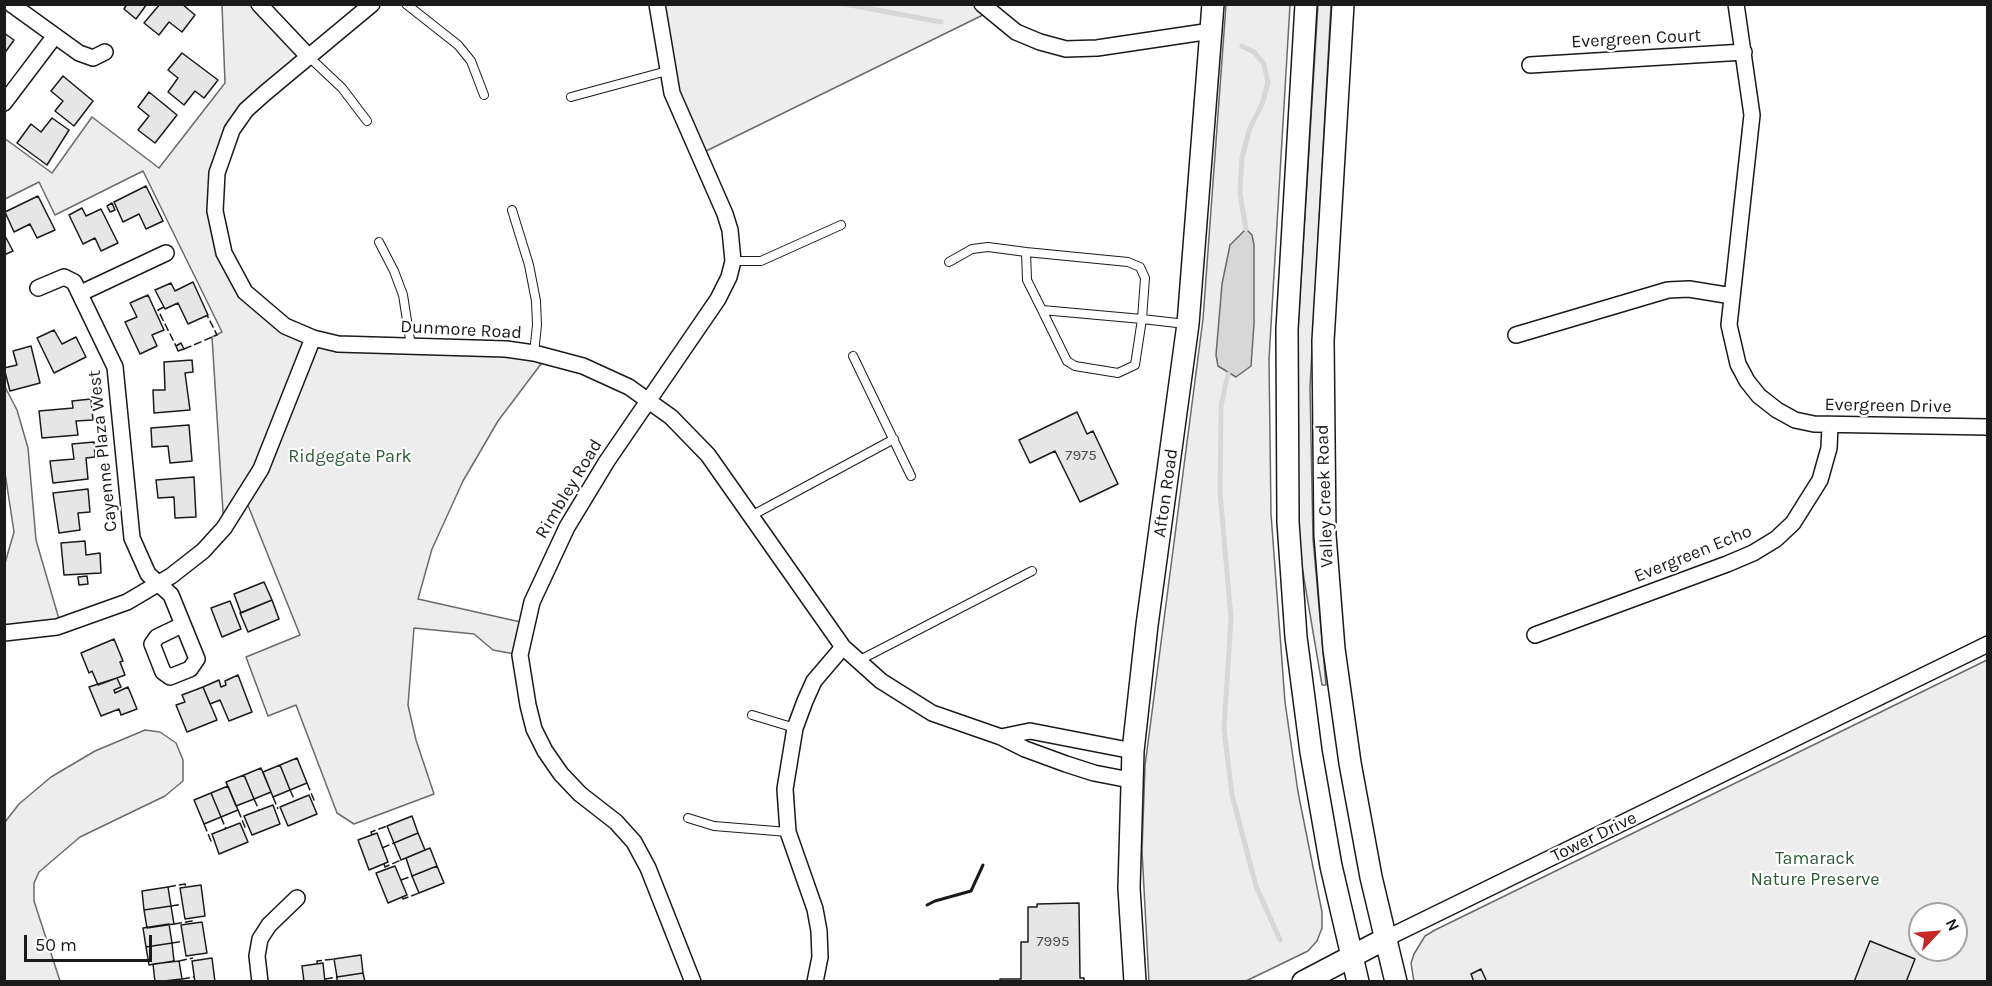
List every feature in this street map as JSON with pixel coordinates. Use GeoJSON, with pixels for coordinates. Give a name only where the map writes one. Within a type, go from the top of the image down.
{"type":"FeatureCollection","features":[{"type":"Feature","properties":{"kind":"main road","name":"Afton Road"},"geometry":{"type":"LineString","coordinates":[[1135,981],[1129,888],[1132,751],[1188,324],[1213,4]]}},
{"type":"Feature","properties":{"kind":"main road","name":"Valley Creek Road"},"geometry":{"type":"LineString","coordinates":[[1306,4],[1286,339],[1287,503],[1293,609],[1311,752],[1331,866],[1358,981]]}},
{"type":"Feature","properties":{"kind":"main road","name":"Valley Creek Road"},"geometry":{"type":"LineString","coordinates":[[1343,4],[1323,332],[1324,515],[1331,620],[1345,735],[1369,867],[1396,981]]}},
{"type":"Feature","properties":{"kind":"main road","name":"Tower Drive"},"geometry":{"type":"LineString","coordinates":[[1303,981],[1385,939]]}},
{"type":"Feature","properties":{"kind":"street"},"geometry":{"type":"LineString","coordinates":[[11,4],[54,37],[90,58],[105,52]]}},
{"type":"Feature","properties":{"kind":"street"},"geometry":{"type":"LineString","coordinates":[[259,4],[308,56]]}},
{"type":"Feature","properties":{"kind":"street","name":"Dunmore Road"},"geometry":{"type":"LineString","coordinates":[[372,4],[246,110],[232,130],[217,173],[214,211],[224,254],[245,292],[285,326],[313,338],[338,344],[506,349],[534,353],[583,366],[619,382],[648,400],[689,433],[708,455],[843,647],[881,681],[932,713],[1001,736],[1024,749],[1065,764],[1130,780]]}},
{"type":"Feature","properties":{"kind":"street","name":"Rimbley Road"},"geometry":{"type":"LineString","coordinates":[[657,4],[667,71],[680,115],[725,214],[730,230],[733,261],[717,299],[584,496],[551,558],[532,602],[520,655],[528,705],[534,729],[544,751],[580,794],[616,822],[634,842],[648,868],[693,981]]}},
{"type":"Feature","properties":{"kind":"street"},"geometry":{"type":"LineString","coordinates":[[982,4],[1016,32],[1066,49],[1096,48],[1211,31]]}},
{"type":"Feature","properties":{"kind":"street","name":"Evergreen Drive"},"geometry":{"type":"LineString","coordinates":[[1736,4],[1752,115],[1729,325],[1732,346],[1747,381],[1759,396],[1795,420],[1830,426],[1988,427]]}},
{"type":"Feature","properties":{"kind":"street"},"geometry":{"type":"LineString","coordinates":[[4,102],[54,37]]}},
{"type":"Feature","properties":{"kind":"street","name":"Evergreen Court"},"geometry":{"type":"LineString","coordinates":[[1530,65],[1744,52]]}},
{"type":"Feature","properties":{"kind":"street"},"geometry":{"type":"LineString","coordinates":[[38,288],[59,278],[68,278],[74,282],[81,293],[166,253]]}},
{"type":"Feature","properties":{"kind":"street"},"geometry":{"type":"LineString","coordinates":[[1516,335],[1668,290],[1689,289],[1732,296]]}},
{"type":"Feature","properties":{"kind":"street","name":"Cayenne Plaza West"},"geometry":{"type":"LineString","coordinates":[[81,293],[117,373],[130,533],[144,568],[171,595],[182,625]]}},
{"type":"Feature","properties":{"kind":"street"},"geometry":{"type":"LineString","coordinates":[[4,633],[57,627],[128,602],[187,565],[203,551],[224,528],[245,497],[276,436],[313,338]]}},
{"type":"Feature","properties":{"kind":"street","name":"Evergreen Echo"},"geometry":{"type":"LineString","coordinates":[[1535,635],[1753,554],[1776,539],[1793,523],[1820,480],[1829,448],[1830,426]]}},
{"type":"Feature","properties":{"kind":"street","name":"Tower Drive"},"geometry":{"type":"LineString","coordinates":[[1385,939],[1988,644]]}},
{"type":"Feature","properties":{"kind":"street"},"geometry":{"type":"LineString","coordinates":[[815,981],[820,957],[819,931],[815,909],[788,832],[785,789],[795,728],[814,681],[843,647]]}},
{"type":"Feature","properties":{"kind":"street","name":"Dunmore Road"},"geometry":{"type":"LineString","coordinates":[[1001,736],[1030,731],[1132,751]]}},
{"type":"Feature","properties":{"kind":"street"},"geometry":{"type":"LineString","coordinates":[[260,981],[257,956],[260,939],[269,925],[297,898]]}},
{"type":"Feature","properties":{"kind":"lane"},"geometry":{"type":"LineString","coordinates":[[406,4],[458,45],[471,61],[484,95]]}},
{"type":"Feature","properties":{"kind":"lane"},"geometry":{"type":"LineString","coordinates":[[308,56],[342,88],[367,121]]}},
{"type":"Feature","properties":{"kind":"lane"},"geometry":{"type":"LineString","coordinates":[[571,98],[667,71]]}},
{"type":"Feature","properties":{"kind":"lane"},"geometry":{"type":"LineString","coordinates":[[512,210],[529,265],[536,301],[537,325],[534,353]]}},
{"type":"Feature","properties":{"kind":"lane"},"geometry":{"type":"LineString","coordinates":[[733,261],[761,261],[841,225]]}},
{"type":"Feature","properties":{"kind":"lane"},"geometry":{"type":"LineString","coordinates":[[379,242],[394,271],[402,295],[411,346]]}},
{"type":"Feature","properties":{"kind":"lane"},"geometry":{"type":"LineString","coordinates":[[949,262],[972,249],[987,247],[1134,264],[1140,267],[1145,278],[1135,365],[1118,373],[1075,366],[1067,361],[1027,280],[1026,252]]}},
{"type":"Feature","properties":{"kind":"lane"},"geometry":{"type":"LineString","coordinates":[[1042,310],[1188,324]]}},
{"type":"Feature","properties":{"kind":"lane"},"geometry":{"type":"LineString","coordinates":[[853,356],[911,476]]}},
{"type":"Feature","properties":{"kind":"lane"},"geometry":{"type":"LineString","coordinates":[[751,516],[894,440]]}},
{"type":"Feature","properties":{"kind":"lane"},"geometry":{"type":"LineString","coordinates":[[858,661],[1032,571]]}},
{"type":"Feature","properties":{"kind":"lane"},"geometry":{"type":"LineString","coordinates":[[752,715],[795,728]]}},
{"type":"Feature","properties":{"kind":"lane"},"geometry":{"type":"LineString","coordinates":[[688,819],[714,826],[788,832]]}},
{"type":"Feature","properties":{"kind":"green space"},"geometry":{"type":"Polygon","coordinates":[[[982,4],[989,12],[698,155],[680,115],[657,5],[982,4]]]}},
{"type":"Feature","properties":{"kind":"green space","name":"Ridgegate Park"},"geometry":{"type":"Polygon","coordinates":[[[222,5],[259,5],[308,56],[232,130],[215,211],[245,292],[313,338],[547,356],[498,421],[463,481],[432,549],[418,599],[525,623],[520,655],[493,650],[474,634],[414,628],[408,705],[416,740],[434,794],[354,824],[337,813],[296,705],[268,716],[246,657],[300,635],[245,498],[224,528],[212,337],[222,332],[143,171],[55,215],[39,182],[5,199],[4,138],[52,173],[92,117],[159,168],[225,83],[222,5]]]}},
{"type":"Feature","properties":{"kind":"green space"},"geometry":{"type":"Polygon","coordinates":[[[1226,5],[1290,5],[1269,359],[1271,514],[1285,702],[1298,792],[1322,912],[1322,928],[1317,941],[1308,951],[1246,981],[1149,982],[1142,851],[1145,766],[1203,319],[1226,5]]]}},
{"type":"Feature","properties":{"kind":"green space"},"geometry":{"type":"Polygon","coordinates":[[[1318,5],[1331,5],[1310,387],[1313,539],[1326,685],[1322,685],[1300,555],[1297,453],[1298,327],[1318,5]]]}},
{"type":"Feature","properties":{"kind":"green space"},"geometry":{"type":"Polygon","coordinates":[[[4,385],[17,410],[28,448],[36,540],[61,626],[5,633],[5,563],[14,532],[5,473],[4,385]]]}},
{"type":"Feature","properties":{"kind":"green space","name":"Tamarack Nature Preserve"},"geometry":{"type":"Polygon","coordinates":[[[1987,660],[1987,981],[1414,982],[1411,963],[1425,936],[1987,660]]]}},
{"type":"Feature","properties":{"kind":"green space"},"geometry":{"type":"Polygon","coordinates":[[[145,730],[160,732],[176,743],[183,760],[183,781],[165,796],[80,837],[39,872],[34,883],[34,901],[60,981],[5,981],[5,822],[19,804],[51,777],[95,751],[145,730]]]}},
{"type":"Feature","properties":{"kind":"shaded area"},"geometry":{"type":"Polygon","coordinates":[[[1246,229],[1252,235],[1254,245],[1254,324],[1251,366],[1236,377],[1218,366],[1216,355],[1222,284],[1230,245],[1246,229]]]}},
{"type":"Feature","properties":{"kind":"building"},"geometry":{"type":"Polygon","coordinates":[[[127,4],[147,4],[136,19],[124,9],[127,4]]]}},
{"type":"Feature","properties":{"kind":"building"},"geometry":{"type":"Polygon","coordinates":[[[160,4],[182,4],[195,15],[182,32],[169,22],[159,35],[144,23],[160,4]]]}},
{"type":"Feature","properties":{"kind":"building"},"geometry":{"type":"Polygon","coordinates":[[[4,33],[14,40],[4,54],[4,33]]]}},
{"type":"Feature","properties":{"kind":"building"},"geometry":{"type":"Polygon","coordinates":[[[182,53],[218,80],[204,98],[195,91],[184,105],[168,92],[178,78],[168,70],[182,53]]]}},
{"type":"Feature","properties":{"kind":"building"},"geometry":{"type":"Polygon","coordinates":[[[63,76],[93,101],[74,126],[55,111],[63,101],[51,91],[63,76]]]}},
{"type":"Feature","properties":{"kind":"building"},"geometry":{"type":"Polygon","coordinates":[[[149,92],[177,115],[155,143],[138,130],[149,116],[138,107],[149,92]]]}},
{"type":"Feature","properties":{"kind":"building"},"geometry":{"type":"Polygon","coordinates":[[[52,118],[69,130],[47,165],[17,143],[31,124],[41,132],[52,118]]]}},
{"type":"Feature","properties":{"kind":"building"},"geometry":{"type":"Polygon","coordinates":[[[146,186],[163,221],[146,229],[139,214],[123,222],[114,202],[146,186]]]}},
{"type":"Feature","properties":{"kind":"building"},"geometry":{"type":"Polygon","coordinates":[[[38,196],[55,230],[37,238],[30,224],[14,232],[5,212],[38,196]]]}},
{"type":"Feature","properties":{"kind":"building"},"geometry":{"type":"Polygon","coordinates":[[[112,203],[115,210],[110,212],[107,206],[112,203]]]}},
{"type":"Feature","properties":{"kind":"building"},"geometry":{"type":"Polygon","coordinates":[[[82,208],[86,216],[101,209],[118,243],[101,251],[95,238],[83,244],[69,215],[82,208]]]}},
{"type":"Feature","properties":{"kind":"building"},"geometry":{"type":"Polygon","coordinates":[[[4,234],[13,251],[4,255],[4,234]]]}},
{"type":"Feature","properties":{"kind":"building"},"geometry":{"type":"Polygon","coordinates":[[[193,282],[208,315],[188,324],[178,303],[165,309],[155,290],[171,283],[175,291],[193,282]]]}},
{"type":"Feature","properties":{"kind":"building"},"geometry":{"type":"Polygon","coordinates":[[[148,295],[164,330],[152,335],[157,346],[140,354],[125,322],[137,317],[130,303],[148,295]]]}},
{"type":"Feature","properties":{"kind":"building"},"geometry":{"type":"Polygon","coordinates":[[[54,330],[62,344],[76,337],[86,357],[54,373],[37,338],[54,330]]]}},
{"type":"Feature","properties":{"kind":"building"},"geometry":{"type":"Polygon","coordinates":[[[181,343],[184,349],[178,351],[176,346],[181,343]]]}},
{"type":"Feature","properties":{"kind":"building"},"geometry":{"type":"Polygon","coordinates":[[[31,346],[40,383],[10,391],[4,368],[17,365],[13,351],[31,346]]]}},
{"type":"Feature","properties":{"kind":"building"},"geometry":{"type":"Polygon","coordinates":[[[192,360],[193,372],[185,373],[190,410],[154,413],[153,390],[165,390],[164,362],[192,360]]]}},
{"type":"Feature","properties":{"kind":"building"},"geometry":{"type":"Polygon","coordinates":[[[91,399],[93,420],[76,421],[78,435],[42,438],[39,411],[73,408],[72,401],[91,399]]]}},
{"type":"Feature","properties":{"kind":"building"},"geometry":{"type":"Polygon","coordinates":[[[1077,412],[1087,434],[1093,431],[1118,484],[1080,502],[1055,451],[1030,463],[1019,440],[1077,412]]]}},
{"type":"Feature","properties":{"kind":"building"},"geometry":{"type":"Polygon","coordinates":[[[189,425],[192,461],[170,463],[168,446],[152,447],[151,428],[189,425]]]}},
{"type":"Feature","properties":{"kind":"building"},"geometry":{"type":"Polygon","coordinates":[[[94,442],[95,457],[86,458],[88,479],[53,483],[50,461],[74,459],[72,444],[94,442]]]}},
{"type":"Feature","properties":{"kind":"building"},"geometry":{"type":"Polygon","coordinates":[[[194,477],[196,517],[175,518],[174,497],[158,498],[156,480],[194,477]]]}},
{"type":"Feature","properties":{"kind":"building"},"geometry":{"type":"Polygon","coordinates":[[[88,489],[90,512],[78,513],[80,530],[59,533],[53,493],[88,489]]]}},
{"type":"Feature","properties":{"kind":"building"},"geometry":{"type":"Polygon","coordinates":[[[85,541],[86,555],[100,553],[101,573],[64,575],[61,543],[85,541]]]}},
{"type":"Feature","properties":{"kind":"building"},"geometry":{"type":"Polygon","coordinates":[[[87,576],[88,584],[79,585],[78,577],[87,576]]]}},
{"type":"Feature","properties":{"kind":"building"},"geometry":{"type":"Polygon","coordinates":[[[264,582],[272,600],[241,613],[234,594],[264,582]]]}},
{"type":"Feature","properties":{"kind":"building"},"geometry":{"type":"Polygon","coordinates":[[[272,600],[279,619],[248,632],[240,613],[272,600]]]}},
{"type":"Feature","properties":{"kind":"building"},"geometry":{"type":"Polygon","coordinates":[[[230,601],[241,629],[222,637],[211,608],[230,601]]]}},
{"type":"Feature","properties":{"kind":"building"},"geometry":{"type":"Polygon","coordinates":[[[114,639],[123,661],[120,662],[125,675],[98,685],[92,671],[89,673],[81,653],[114,639]]]}},
{"type":"Feature","properties":{"kind":"building"},"geometry":{"type":"Polygon","coordinates":[[[238,675],[252,712],[229,721],[220,700],[210,704],[203,687],[219,680],[221,687],[226,685],[225,681],[238,675]]]}},
{"type":"Feature","properties":{"kind":"building"},"geometry":{"type":"Polygon","coordinates":[[[117,678],[121,687],[114,690],[115,693],[128,687],[137,709],[121,715],[119,709],[101,716],[89,687],[117,678]]]}},
{"type":"Feature","properties":{"kind":"building"},"geometry":{"type":"Polygon","coordinates":[[[203,687],[217,720],[187,732],[176,705],[185,702],[182,695],[203,687]]]}},
{"type":"Feature","properties":{"kind":"building"},"geometry":{"type":"Polygon","coordinates":[[[297,758],[307,783],[290,790],[280,765],[297,758]]]}},
{"type":"Feature","properties":{"kind":"building"},"geometry":{"type":"Polygon","coordinates":[[[280,765],[290,790],[273,797],[263,772],[280,765]]]}},
{"type":"Feature","properties":{"kind":"building"},"geometry":{"type":"Polygon","coordinates":[[[261,768],[271,792],[254,799],[244,775],[261,768]]]}},
{"type":"Feature","properties":{"kind":"building"},"geometry":{"type":"Polygon","coordinates":[[[244,775],[254,799],[236,806],[226,782],[244,775]]]}},
{"type":"Feature","properties":{"kind":"building"},"geometry":{"type":"Polygon","coordinates":[[[228,786],[238,810],[221,817],[211,793],[228,786]]]}},
{"type":"Feature","properties":{"kind":"building"},"geometry":{"type":"Polygon","coordinates":[[[211,793],[221,817],[204,824],[194,800],[211,793]]]}},
{"type":"Feature","properties":{"kind":"building"},"geometry":{"type":"Polygon","coordinates":[[[309,795],[317,814],[288,826],[280,807],[309,795]]]}},
{"type":"Feature","properties":{"kind":"building"},"geometry":{"type":"Polygon","coordinates":[[[273,805],[280,824],[252,835],[244,816],[273,805]]]}},
{"type":"Feature","properties":{"kind":"building"},"geometry":{"type":"Polygon","coordinates":[[[412,816],[418,833],[394,843],[387,826],[412,816]]]}},
{"type":"Feature","properties":{"kind":"building"},"geometry":{"type":"Polygon","coordinates":[[[240,823],[248,842],[219,854],[212,834],[240,823]]]}},
{"type":"Feature","properties":{"kind":"building"},"geometry":{"type":"Polygon","coordinates":[[[377,833],[388,862],[369,870],[358,840],[377,833]]]}},
{"type":"Feature","properties":{"kind":"building"},"geometry":{"type":"Polygon","coordinates":[[[418,833],[425,850],[401,860],[394,843],[418,833]]]}},
{"type":"Feature","properties":{"kind":"building"},"geometry":{"type":"Polygon","coordinates":[[[430,848],[437,866],[412,876],[406,858],[430,848]]]}},
{"type":"Feature","properties":{"kind":"building"},"geometry":{"type":"Polygon","coordinates":[[[395,866],[407,895],[388,903],[376,873],[395,866]]]}},
{"type":"Feature","properties":{"kind":"building"},"geometry":{"type":"Polygon","coordinates":[[[437,866],[444,883],[419,893],[412,876],[437,866]]]}},
{"type":"Feature","properties":{"kind":"building"},"geometry":{"type":"Polygon","coordinates":[[[201,885],[205,916],[185,919],[180,888],[201,885]]]}},
{"type":"Feature","properties":{"kind":"building"},"geometry":{"type":"Polygon","coordinates":[[[168,887],[171,906],[144,910],[142,891],[168,887]]]}},
{"type":"Feature","properties":{"kind":"building"},"geometry":{"type":"Polygon","coordinates":[[[1079,903],[1080,978],[1084,978],[1084,982],[1000,982],[1000,979],[1021,979],[1021,942],[1028,942],[1028,907],[1037,907],[1037,904],[1079,903]]]}},
{"type":"Feature","properties":{"kind":"building"},"geometry":{"type":"Polygon","coordinates":[[[171,906],[174,924],[147,928],[144,910],[171,906]]]}},
{"type":"Feature","properties":{"kind":"building"},"geometry":{"type":"Polygon","coordinates":[[[202,922],[207,953],[186,956],[181,925],[202,922]]]}},
{"type":"Feature","properties":{"kind":"building"},"geometry":{"type":"Polygon","coordinates":[[[169,924],[172,943],[146,947],[143,928],[169,924]]]}},
{"type":"Feature","properties":{"kind":"building"},"geometry":{"type":"Polygon","coordinates":[[[1870,941],[1908,956],[1908,962],[1914,962],[1906,982],[1854,982],[1870,941]]]}},
{"type":"Feature","properties":{"kind":"building"},"geometry":{"type":"Polygon","coordinates":[[[172,943],[174,961],[149,965],[146,947],[172,943]]]}},
{"type":"Feature","properties":{"kind":"building"},"geometry":{"type":"Polygon","coordinates":[[[361,955],[363,973],[337,977],[334,959],[361,955]]]}},
{"type":"Feature","properties":{"kind":"building"},"geometry":{"type":"Polygon","coordinates":[[[212,958],[215,982],[195,982],[192,961],[212,958]]]}},
{"type":"Feature","properties":{"kind":"building"},"geometry":{"type":"Polygon","coordinates":[[[179,961],[182,979],[155,982],[153,964],[179,961]]]}},
{"type":"Feature","properties":{"kind":"building"},"geometry":{"type":"Polygon","coordinates":[[[323,963],[325,982],[304,982],[302,966],[323,963]]]}},
{"type":"Feature","properties":{"kind":"building"},"geometry":{"type":"Polygon","coordinates":[[[1481,969],[1487,982],[1474,982],[1471,974],[1481,969]]]}},
{"type":"Feature","properties":{"kind":"building"},"geometry":{"type":"Polygon","coordinates":[[[363,973],[365,982],[337,982],[337,977],[363,973]]]}},
{"type":"Feature","properties":{"kind":"waterway"},"geometry":{"type":"LineString","coordinates":[[845,4],[941,22]]}},
{"type":"Feature","properties":{"kind":"waterway"},"geometry":{"type":"LineString","coordinates":[[1242,46],[1254,52],[1264,64],[1268,83],[1262,104],[1250,128],[1242,157],[1240,194],[1246,229]]}},
{"type":"Feature","properties":{"kind":"waterway"},"geometry":{"type":"LineString","coordinates":[[1228,374],[1221,406],[1220,492],[1231,618],[1224,729],[1232,795],[1256,886],[1280,940]]}},
{"type":"Feature","properties":{"kind":"fence"},"geometry":{"type":"LineString","coordinates":[[164,307],[158,310],[176,346]]}},
{"type":"Feature","properties":{"kind":"fence"},"geometry":{"type":"LineString","coordinates":[[184,349],[217,335],[207,315]]}},
{"type":"Feature","properties":{"kind":"fence"},"geometry":{"type":"LineString","coordinates":[[307,783],[314,800],[311,801]]}},
{"type":"Feature","properties":{"kind":"fence"},"geometry":{"type":"LineString","coordinates":[[290,790],[295,801]]}},
{"type":"Feature","properties":{"kind":"fence"},"geometry":{"type":"LineString","coordinates":[[273,797],[278,809]]}},
{"type":"Feature","properties":{"kind":"fence"},"geometry":{"type":"LineString","coordinates":[[254,799],[259,810]]}},
{"type":"Feature","properties":{"kind":"fence"},"geometry":{"type":"LineString","coordinates":[[238,810],[245,827],[242,828]]}},
{"type":"Feature","properties":{"kind":"fence"},"geometry":{"type":"LineString","coordinates":[[221,817],[226,829]]}},
{"type":"Feature","properties":{"kind":"fence"},"geometry":{"type":"LineString","coordinates":[[204,824],[211,841],[214,839]]}},
{"type":"Feature","properties":{"kind":"fence"},"geometry":{"type":"LineString","coordinates":[[372,835],[371,832],[387,826]]}},
{"type":"Feature","properties":{"kind":"fence"},"geometry":{"type":"LineString","coordinates":[[382,848],[394,843]]}},
{"type":"Feature","properties":{"kind":"fence"},"geometry":{"type":"LineString","coordinates":[[384,864],[385,867],[401,860]]}},
{"type":"Feature","properties":{"kind":"fence"},"geometry":{"type":"LineString","coordinates":[[401,880],[412,876]]}},
{"type":"Feature","properties":{"kind":"fence"},"geometry":{"type":"LineString","coordinates":[[168,887],[185,884],[186,887]]}},
{"type":"Feature","properties":{"kind":"fence"},"geometry":{"type":"LineString","coordinates":[[402,897],[403,899],[419,893]]}},
{"type":"Feature","properties":{"kind":"fence"},"geometry":{"type":"LineString","coordinates":[[171,906],[183,904]]}},
{"type":"Feature","properties":{"kind":"fence"},"geometry":{"type":"LineString","coordinates":[[174,924],[192,921],[192,918]]}},
{"type":"Feature","properties":{"kind":"fence"},"geometry":{"type":"LineString","coordinates":[[172,943],[184,941]]}},
{"type":"Feature","properties":{"kind":"fence"},"geometry":{"type":"LineString","coordinates":[[179,961],[193,958]]}},
{"type":"Feature","properties":{"kind":"fence"},"geometry":{"type":"LineString","coordinates":[[317,964],[317,961],[334,959]]}},
{"type":"Feature","properties":{"kind":"fence"},"geometry":{"type":"LineString","coordinates":[[182,979],[194,977]]}},
{"type":"Feature","properties":{"kind":"fence"},"geometry":{"type":"LineString","coordinates":[[325,979],[337,977]]}},
{"type":"Feature","properties":{"kind":"wall"},"geometry":{"type":"LineString","coordinates":[[927,905],[971,891],[983,865]]}}]}
